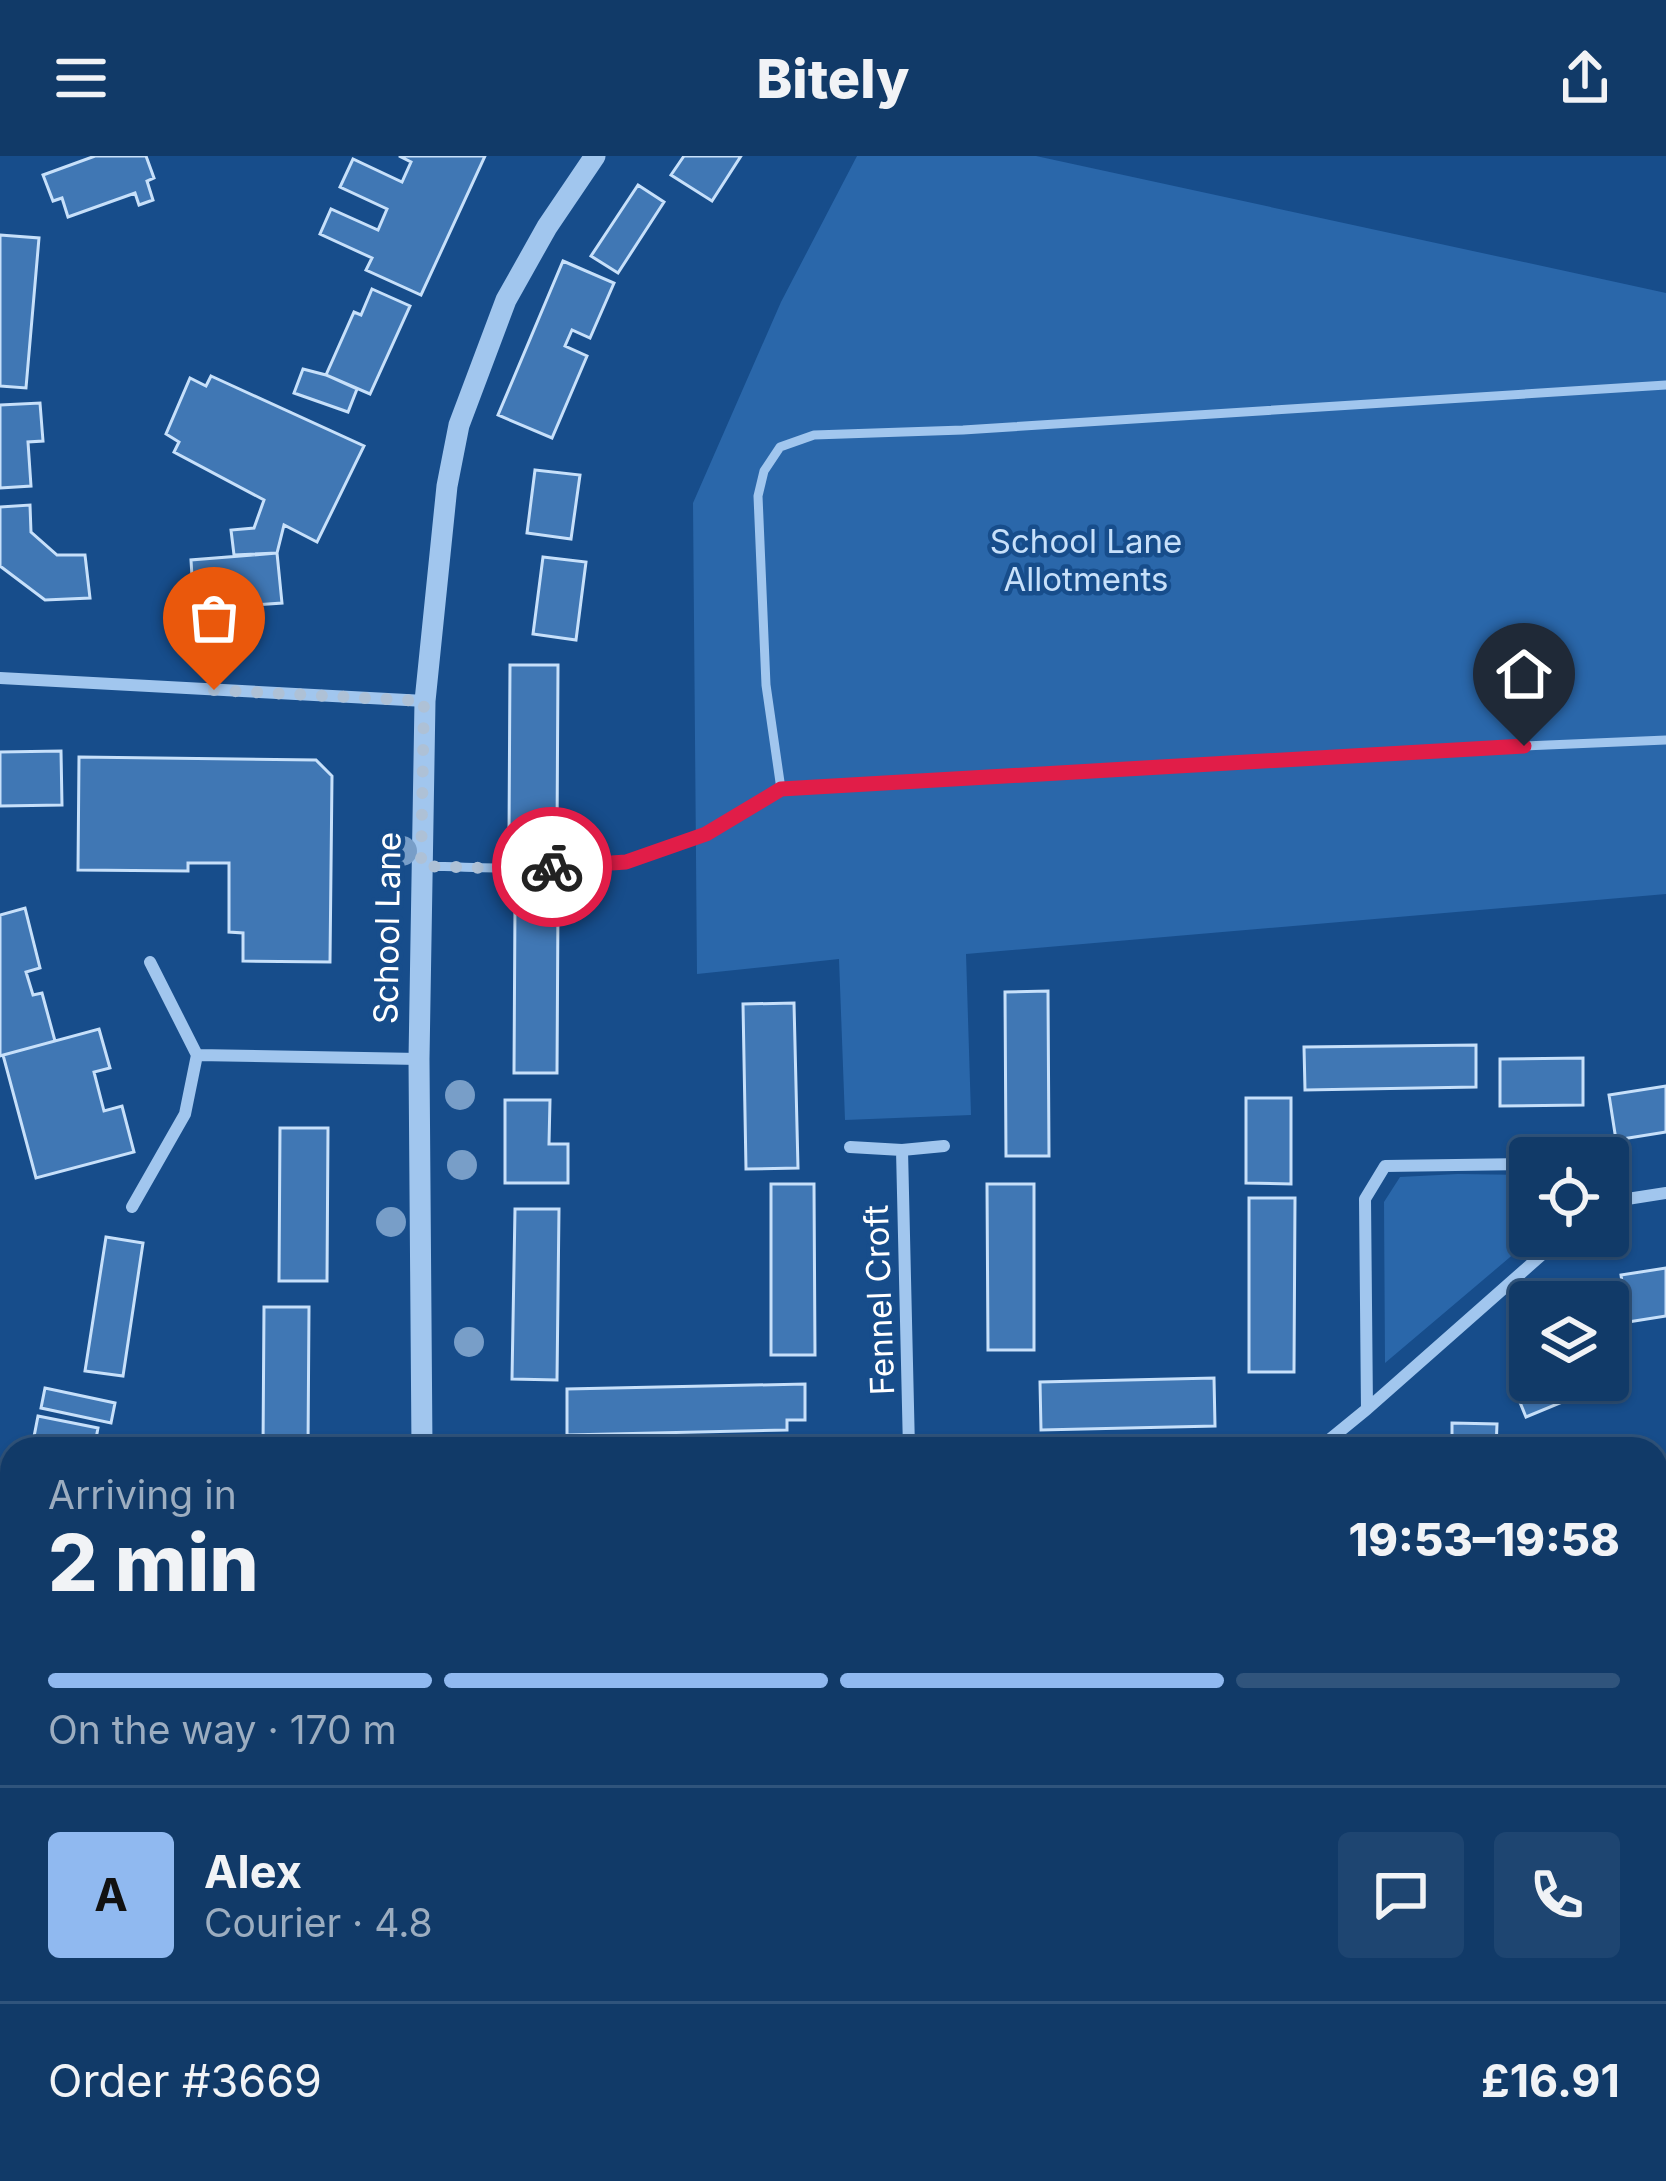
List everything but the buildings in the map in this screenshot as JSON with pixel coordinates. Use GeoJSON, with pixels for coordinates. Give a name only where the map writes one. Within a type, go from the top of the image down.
{"type":"FeatureCollection","features":[{"type":"Feature","properties":{"kind":"street","name":"School Lane"},"geometry":{"type":"LineString","coordinates":[[422,1437],[418,1059],[424,701],[447,486],[459,425],[506,300],[547,226],[595,156]]}},
{"type":"Feature","properties":{"kind":"street"},"geometry":{"type":"LineString","coordinates":[[0,678],[424,701]]}},
{"type":"Feature","properties":{"kind":"street"},"geometry":{"type":"LineString","coordinates":[[132,1207],[185,1114],[196,1055],[150,962]]}},
{"type":"Feature","properties":{"kind":"street"},"geometry":{"type":"LineString","coordinates":[[196,1055],[418,1059]]}},
{"type":"Feature","properties":{"kind":"street"},"geometry":{"type":"LineString","coordinates":[[850,1147],[944,1146]]}},
{"type":"Feature","properties":{"kind":"street","name":"Fennel Croft"},"geometry":{"type":"LineString","coordinates":[[902,1150],[909,1437]]}},
{"type":"Feature","properties":{"kind":"street"},"geometry":{"type":"LineString","coordinates":[[1367,1409],[1365,1199],[1385,1166],[1509,1164]]}},
{"type":"Feature","properties":{"kind":"street"},"geometry":{"type":"LineString","coordinates":[[1629,1199],[1666,1193]]}},
{"type":"Feature","properties":{"kind":"street"},"geometry":{"type":"LineString","coordinates":[[1333,1437],[1539,1257]]}},
{"type":"Feature","properties":{"kind":"lane"},"geometry":{"type":"LineString","coordinates":[[781,789],[766,685],[758,496],[764,471],[779,447],[814,435],[963,430],[1666,385]]}},
{"type":"Feature","properties":{"kind":"lane"},"geometry":{"type":"LineString","coordinates":[[421,866],[525,869],[626,862],[706,834],[781,789],[1666,740]]}},
{"type":"Feature","properties":{"kind":"green space","name":"School Lane Allotments"},"geometry":{"type":"Polygon","coordinates":[[[857,156],[1036,156],[1666,293],[1666,894],[966,954],[971,1115],[845,1120],[839,959],[697,974],[693,503],[781,302],[857,156]]]}},
{"type":"Feature","properties":{"kind":"green space"},"geometry":{"type":"Polygon","coordinates":[[[1509,1175],[1510,1257],[1385,1363],[1384,1202],[1400,1177],[1509,1175]]]}},
{"type":"Feature","properties":{"kind":"way so far"},"geometry":{"type":"LineString","coordinates":[[214,690],[424,701],[421,866],[552,867]]}},
{"type":"Feature","properties":{"kind":"route"},"geometry":{"type":"LineString","coordinates":[[552,867],[626,862],[706,834],[781,789],[1524,746]]}}]}
